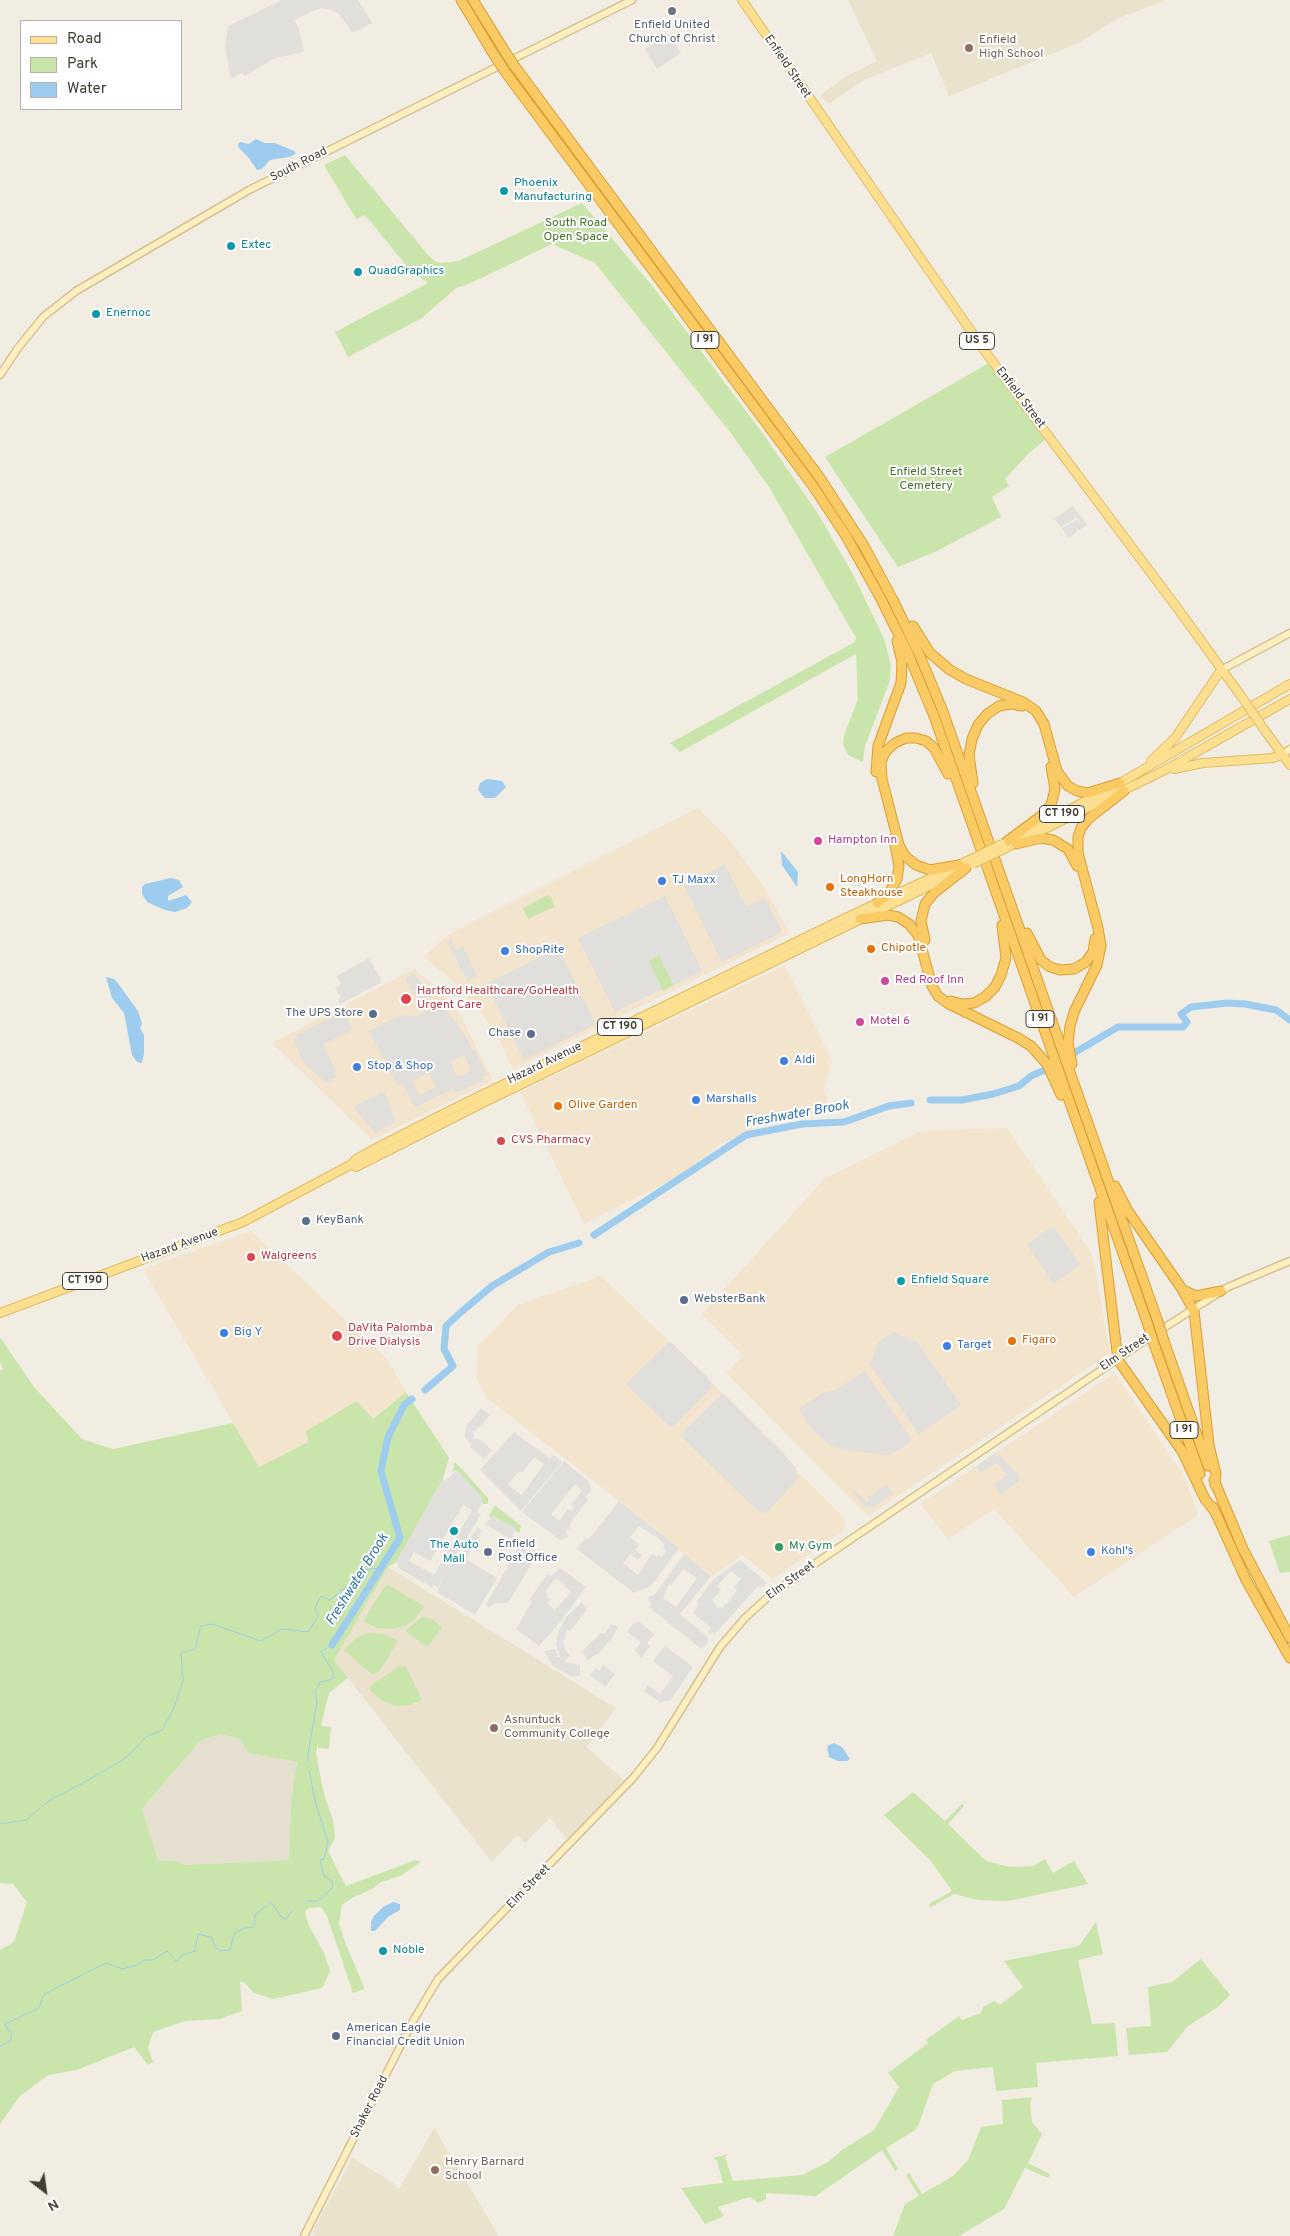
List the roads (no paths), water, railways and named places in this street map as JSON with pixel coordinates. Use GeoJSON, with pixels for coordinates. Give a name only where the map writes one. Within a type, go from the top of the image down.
{"type":"FeatureCollection","features":[{"type":"Feature","properties":{"kind":"highway","name":"I 91"},"geometry":{"type":"LineString","coordinates":[[461,0],[506,73],[813,486],[856,553],[890,617],[930,706],[1155,1347],[1215,1512],[1246,1580],[1290,1658]]}},
{"type":"Feature","properties":{"kind":"highway","name":"I 91"},"geometry":{"type":"LineString","coordinates":[[473,0],[516,68],[813,468],[853,529],[912,638],[934,688],[1215,1484],[1248,1560],[1290,1638]]}},
{"type":"Feature","properties":{"kind":"highway"},"geometry":{"type":"LineString","coordinates":[[882,580],[893,590],[924,645],[939,662],[960,676],[1023,702],[1036,711],[1044,724],[1057,771],[1066,784],[1077,791],[1088,793],[1122,787]]}},
{"type":"Feature","properties":{"kind":"highway"},"geometry":{"type":"LineString","coordinates":[[877,903],[893,888],[899,870],[875,766],[878,746],[899,691],[902,675],[901,655],[891,627],[890,617]]}},
{"type":"Feature","properties":{"kind":"highway"},"geometry":{"type":"LineString","coordinates":[[974,800],[975,790],[969,755],[972,737],[978,725],[986,714],[1001,705],[1014,704],[1026,708],[1040,726],[1053,777],[1054,795],[1046,812],[1004,845]]}},
{"type":"Feature","properties":{"kind":"highway"},"geometry":{"type":"LineString","coordinates":[[967,864],[937,870],[927,869],[912,863],[903,853],[880,772],[883,757],[890,747],[900,740],[912,738],[924,740],[933,746],[943,762],[966,821],[974,830]]}},
{"type":"Feature","properties":{"kind":"highway"},"geometry":{"type":"LineString","coordinates":[[1075,1088],[1076,1076],[1068,1047],[1069,1031],[1074,1012],[1097,965],[1101,946],[1078,853],[1078,837],[1081,828],[1088,819],[1122,787]]}},
{"type":"Feature","properties":{"kind":"highway"},"geometry":{"type":"LineString","coordinates":[[1003,883],[1011,892],[1033,948],[1042,962],[1050,967],[1063,970],[1076,968],[1087,960],[1094,948],[1095,933],[1072,855],[1063,844],[1050,839],[1038,839],[1016,844]]}},
{"type":"Feature","properties":{"kind":"highway"},"geometry":{"type":"LineString","coordinates":[[967,864],[929,898],[924,906],[921,918],[921,927],[936,982],[943,994],[954,1002],[968,1004],[982,1000],[994,989],[1001,975],[1005,962],[1006,946],[996,906],[996,894]]}},
{"type":"Feature","properties":{"kind":"highway"},"geometry":{"type":"LineString","coordinates":[[860,919],[890,915],[908,922],[918,935],[932,984],[941,999],[1022,1040],[1035,1049],[1049,1068],[1076,1133],[1084,1145]]}},
{"type":"Feature","properties":{"kind":"highway"},"geometry":{"type":"LineString","coordinates":[[1097,1150],[1105,1161],[1126,1207],[1193,1308],[1196,1320],[1209,1445],[1216,1474],[1215,1484]]}},
{"type":"Feature","properties":{"kind":"highway"},"geometry":{"type":"LineString","coordinates":[[1099,1187],[1118,1358],[1182,1450],[1205,1499],[1215,1512]]}},
{"type":"Feature","properties":{"kind":"highway"},"geometry":{"type":"LineString","coordinates":[[1182,1289],[1196,1296],[1221,1291]]}},
{"type":"Feature","properties":{"kind":"main road","name":"South Road"},"geometry":{"type":"LineString","coordinates":[[0,375],[18,348],[43,317],[76,291],[249,190],[632,0]]}},
{"type":"Feature","properties":{"kind":"main road","name":"Enfield Street"},"geometry":{"type":"LineString","coordinates":[[742,0],[984,350],[1180,612],[1290,765]]}},
{"type":"Feature","properties":{"kind":"main road"},"geometry":{"type":"LineString","coordinates":[[1140,772],[1174,738],[1221,670],[1290,633]]}},
{"type":"Feature","properties":{"kind":"main road","name":"CT 190"},"geometry":{"type":"LineString","coordinates":[[1004,845],[1016,844],[1122,787],[1140,772],[1290,684]]}},
{"type":"Feature","properties":{"kind":"main road","name":"CT 190"},"geometry":{"type":"LineString","coordinates":[[860,919],[1122,787],[1158,774],[1290,699]]}},
{"type":"Feature","properties":{"kind":"main road"},"geometry":{"type":"LineString","coordinates":[[1158,774],[1188,765],[1273,758],[1290,749]]}},
{"type":"Feature","properties":{"kind":"main road","name":"CT 190"},"geometry":{"type":"LineString","coordinates":[[877,903],[967,864]]}},
{"type":"Feature","properties":{"kind":"main road","name":"Hazard Avenue"},"geometry":{"type":"LineString","coordinates":[[352,1164],[356,1167],[877,903]]}},
{"type":"Feature","properties":{"kind":"main road","name":"Hazard Avenue"},"geometry":{"type":"LineString","coordinates":[[720,983],[860,919]]}},
{"type":"Feature","properties":{"kind":"main road","name":"Hazard Avenue"},"geometry":{"type":"LineString","coordinates":[[0,1312],[231,1227],[352,1164],[355,1160],[372,1150],[409,1131],[614,1035]]}},
{"type":"Feature","properties":{"kind":"main road"},"geometry":{"type":"LineString","coordinates":[[399,1145],[409,1131]]}},
{"type":"Feature","properties":{"kind":"main road","name":"Elm Street"},"geometry":{"type":"LineString","coordinates":[[438,1980],[631,1780],[657,1748],[720,1647],[753,1610],[807,1569],[1193,1308],[1243,1280],[1290,1261]]}},
{"type":"Feature","properties":{"kind":"main road","name":"Shaker Road"},"geometry":{"type":"LineString","coordinates":[[304,2236],[413,2021],[438,1980]]}},
{"type":"Feature","properties":{"kind":"water"},"geometry":{"type":"Polygon","coordinates":[[[256,139],[265,143],[275,143],[294,151],[296,154],[270,160],[262,169],[257,170],[239,148],[238,144],[240,142],[249,144],[256,139]]]}},
{"type":"Feature","properties":{"kind":"water"},"geometry":{"type":"Polygon","coordinates":[[[487,779],[502,781],[506,787],[495,798],[485,798],[478,790],[480,783],[487,779]]]}},
{"type":"Feature","properties":{"kind":"water"},"geometry":{"type":"Polygon","coordinates":[[[781,851],[798,872],[797,887],[782,865],[781,851]]]}},
{"type":"Feature","properties":{"kind":"water"},"geometry":{"type":"Polygon","coordinates":[[[171,878],[179,880],[183,887],[168,896],[168,901],[186,895],[192,902],[187,908],[175,912],[147,902],[142,894],[142,887],[145,884],[171,878]]]}},
{"type":"Feature","properties":{"kind":"water"},"geometry":{"type":"Polygon","coordinates":[[[106,977],[117,982],[138,1011],[142,1024],[140,1028],[144,1035],[142,1063],[137,1062],[132,1055],[124,1013],[112,998],[106,977]]]}},
{"type":"Feature","properties":{"kind":"water"},"geometry":{"type":"Polygon","coordinates":[[[834,1743],[842,1747],[850,1759],[838,1761],[829,1757],[827,1746],[834,1743]]]}},
{"type":"Feature","properties":{"kind":"water"},"geometry":{"type":"Polygon","coordinates":[[[393,1902],[400,1904],[400,1910],[388,1917],[375,1931],[371,1931],[371,1922],[374,1916],[383,1907],[393,1902]]]}},
{"type":"Feature","properties":{"kind":"waterway","name":"Freshwater Brook"},"geometry":{"type":"LineString","coordinates":[[1074,1053],[1118,1027],[1183,1027],[1187,1022],[1181,1014],[1191,1007],[1227,1003],[1245,1004],[1276,1010],[1290,1020]]}},
{"type":"Feature","properties":{"kind":"waterway","name":"Freshwater Brook"},"geometry":{"type":"LineString","coordinates":[[930,1100],[962,1100],[993,1094],[1019,1086],[1031,1076],[1045,1070]]}},
{"type":"Feature","properties":{"kind":"waterway","name":"Freshwater Brook"},"geometry":{"type":"LineString","coordinates":[[594,1235],[746,1135],[802,1124],[844,1122],[889,1106],[911,1103]]}},
{"type":"Feature","properties":{"kind":"waterway","name":"Freshwater Brook"},"geometry":{"type":"LineString","coordinates":[[425,1390],[453,1366],[444,1349],[446,1326],[492,1286],[549,1252],[579,1243]]}},
{"type":"Feature","properties":{"kind":"waterway","name":"Freshwater Brook"},"geometry":{"type":"LineString","coordinates":[[332,1645],[400,1538],[381,1471],[388,1437],[404,1405],[412,1399]]}},
{"type":"Feature","properties":{"kind":"waterway"},"geometry":{"type":"LineString","coordinates":[[0,1824],[26,1820],[50,1800],[127,1757],[146,1737],[162,1730],[174,1708],[183,1680],[181,1653],[195,1649],[201,1626],[212,1624],[261,1641],[282,1629],[308,1632],[318,1616],[315,1607],[321,1596],[330,1600],[368,1569],[382,1568]]}},
{"type":"Feature","properties":{"kind":"waterway","name":"Freshwater Brook"},"geometry":{"type":"LineString","coordinates":[[308,1762],[317,1702],[315,1691],[320,1682],[333,1679],[333,1672],[321,1652],[332,1645]]}},
{"type":"Feature","properties":{"kind":"waterway","name":"Freshwater Brook"},"geometry":{"type":"LineString","coordinates":[[306,1901],[318,1901],[332,1888],[333,1882],[324,1876],[320,1860],[324,1859],[328,1842],[316,1804],[309,1771]]}},
{"type":"Feature","properties":{"kind":"waterway","name":"Freshwater Brook"},"geometry":{"type":"LineString","coordinates":[[0,2047],[10,2041],[12,2033],[5,2024],[39,2008],[43,1995],[106,1963],[123,1969],[137,1965],[144,1960],[153,1960],[167,1951],[176,1961],[183,1955],[195,1951],[198,1934],[211,1937],[216,1948],[220,1951],[230,1950],[234,1934],[244,1928],[254,1927],[255,1915],[271,1902],[281,1917],[286,1919],[292,1911]]}},
{"type":"Feature","properties":{"kind":"place","name":"Enfield United Church of Christ"},"geometry":{"type":"Point","coordinates":[672,11]}},
{"type":"Feature","properties":{"kind":"place","name":"Enfield High School"},"geometry":{"type":"Point","coordinates":[969,48]}},
{"type":"Feature","properties":{"kind":"place","name":"Phoenix Manufacturing"},"geometry":{"type":"Point","coordinates":[504,191]}},
{"type":"Feature","properties":{"kind":"place","name":"Extec"},"geometry":{"type":"Point","coordinates":[231,246]}},
{"type":"Feature","properties":{"kind":"place","name":"QuadGraphics"},"geometry":{"type":"Point","coordinates":[358,272]}},
{"type":"Feature","properties":{"kind":"place","name":"Enernoc"},"geometry":{"type":"Point","coordinates":[96,314]}},
{"type":"Feature","properties":{"kind":"place","name":"Hampton Inn"},"geometry":{"type":"Point","coordinates":[818,841]}},
{"type":"Feature","properties":{"kind":"place","name":"TJ Maxx"},"geometry":{"type":"Point","coordinates":[662,881]}},
{"type":"Feature","properties":{"kind":"place","name":"LongHorn Steakhouse"},"geometry":{"type":"Point","coordinates":[830,887]}},
{"type":"Feature","properties":{"kind":"place","name":"Chipotle"},"geometry":{"type":"Point","coordinates":[871,949]}},
{"type":"Feature","properties":{"kind":"place","name":"ShopRite"},"geometry":{"type":"Point","coordinates":[505,951]}},
{"type":"Feature","properties":{"kind":"place","name":"Red Roof Inn"},"geometry":{"type":"Point","coordinates":[885,981]}},
{"type":"Feature","properties":{"kind":"place","name":"Hartford Healthcare/GoHealth Urgent Care"},"geometry":{"type":"Point","coordinates":[406,999]}},
{"type":"Feature","properties":{"kind":"place","name":"The UPS Store"},"geometry":{"type":"Point","coordinates":[373,1014]}},
{"type":"Feature","properties":{"kind":"place","name":"Motel 6"},"geometry":{"type":"Point","coordinates":[860,1022]}},
{"type":"Feature","properties":{"kind":"place","name":"Chase"},"geometry":{"type":"Point","coordinates":[531,1034]}},
{"type":"Feature","properties":{"kind":"place","name":"Aldi"},"geometry":{"type":"Point","coordinates":[784,1061]}},
{"type":"Feature","properties":{"kind":"place","name":"Stop & Shop"},"geometry":{"type":"Point","coordinates":[357,1067]}},
{"type":"Feature","properties":{"kind":"place","name":"Marshalls"},"geometry":{"type":"Point","coordinates":[696,1100]}},
{"type":"Feature","properties":{"kind":"place","name":"Olive Garden"},"geometry":{"type":"Point","coordinates":[558,1106]}},
{"type":"Feature","properties":{"kind":"place","name":"CVS Pharmacy"},"geometry":{"type":"Point","coordinates":[501,1141]}},
{"type":"Feature","properties":{"kind":"place","name":"KeyBank"},"geometry":{"type":"Point","coordinates":[306,1221]}},
{"type":"Feature","properties":{"kind":"place","name":"Walgreens"},"geometry":{"type":"Point","coordinates":[251,1257]}},
{"type":"Feature","properties":{"kind":"place","name":"Enfield Square"},"geometry":{"type":"Point","coordinates":[901,1281]}},
{"type":"Feature","properties":{"kind":"place","name":"WebsterBank"},"geometry":{"type":"Point","coordinates":[684,1300]}},
{"type":"Feature","properties":{"kind":"place","name":"Big Y"},"geometry":{"type":"Point","coordinates":[224,1333]}},
{"type":"Feature","properties":{"kind":"place","name":"DaVita Palomba Drive Dialysis"},"geometry":{"type":"Point","coordinates":[337,1336]}},
{"type":"Feature","properties":{"kind":"place","name":"Figaro"},"geometry":{"type":"Point","coordinates":[1012,1341]}},
{"type":"Feature","properties":{"kind":"place","name":"Target"},"geometry":{"type":"Point","coordinates":[947,1346]}},
{"type":"Feature","properties":{"kind":"place","name":"The Auto Mall"},"geometry":{"type":"Point","coordinates":[454,1531]}},
{"type":"Feature","properties":{"kind":"place","name":"My Gym"},"geometry":{"type":"Point","coordinates":[779,1547]}},
{"type":"Feature","properties":{"kind":"place","name":"Enfield Post Office"},"geometry":{"type":"Point","coordinates":[488,1552]}},
{"type":"Feature","properties":{"kind":"place","name":"Kohl's"},"geometry":{"type":"Point","coordinates":[1091,1552]}},
{"type":"Feature","properties":{"kind":"place","name":"Asnuntuck Community College"},"geometry":{"type":"Point","coordinates":[494,1728]}},
{"type":"Feature","properties":{"kind":"place","name":"Noble"},"geometry":{"type":"Point","coordinates":[383,1951]}},
{"type":"Feature","properties":{"kind":"place","name":"American Eagle Financial Credit Union"},"geometry":{"type":"Point","coordinates":[336,2036]}},
{"type":"Feature","properties":{"kind":"place","name":"Henry Barnard School"},"geometry":{"type":"Point","coordinates":[435,2170]}},
{"type":"Feature","properties":{"kind":"park label","name":"South Road Open Space"},"geometry":{"type":"Point","coordinates":[576,231]}},
{"type":"Feature","properties":{"kind":"park label","name":"Enfield Street Cemetery"},"geometry":{"type":"Point","coordinates":[926,480]}}]}
